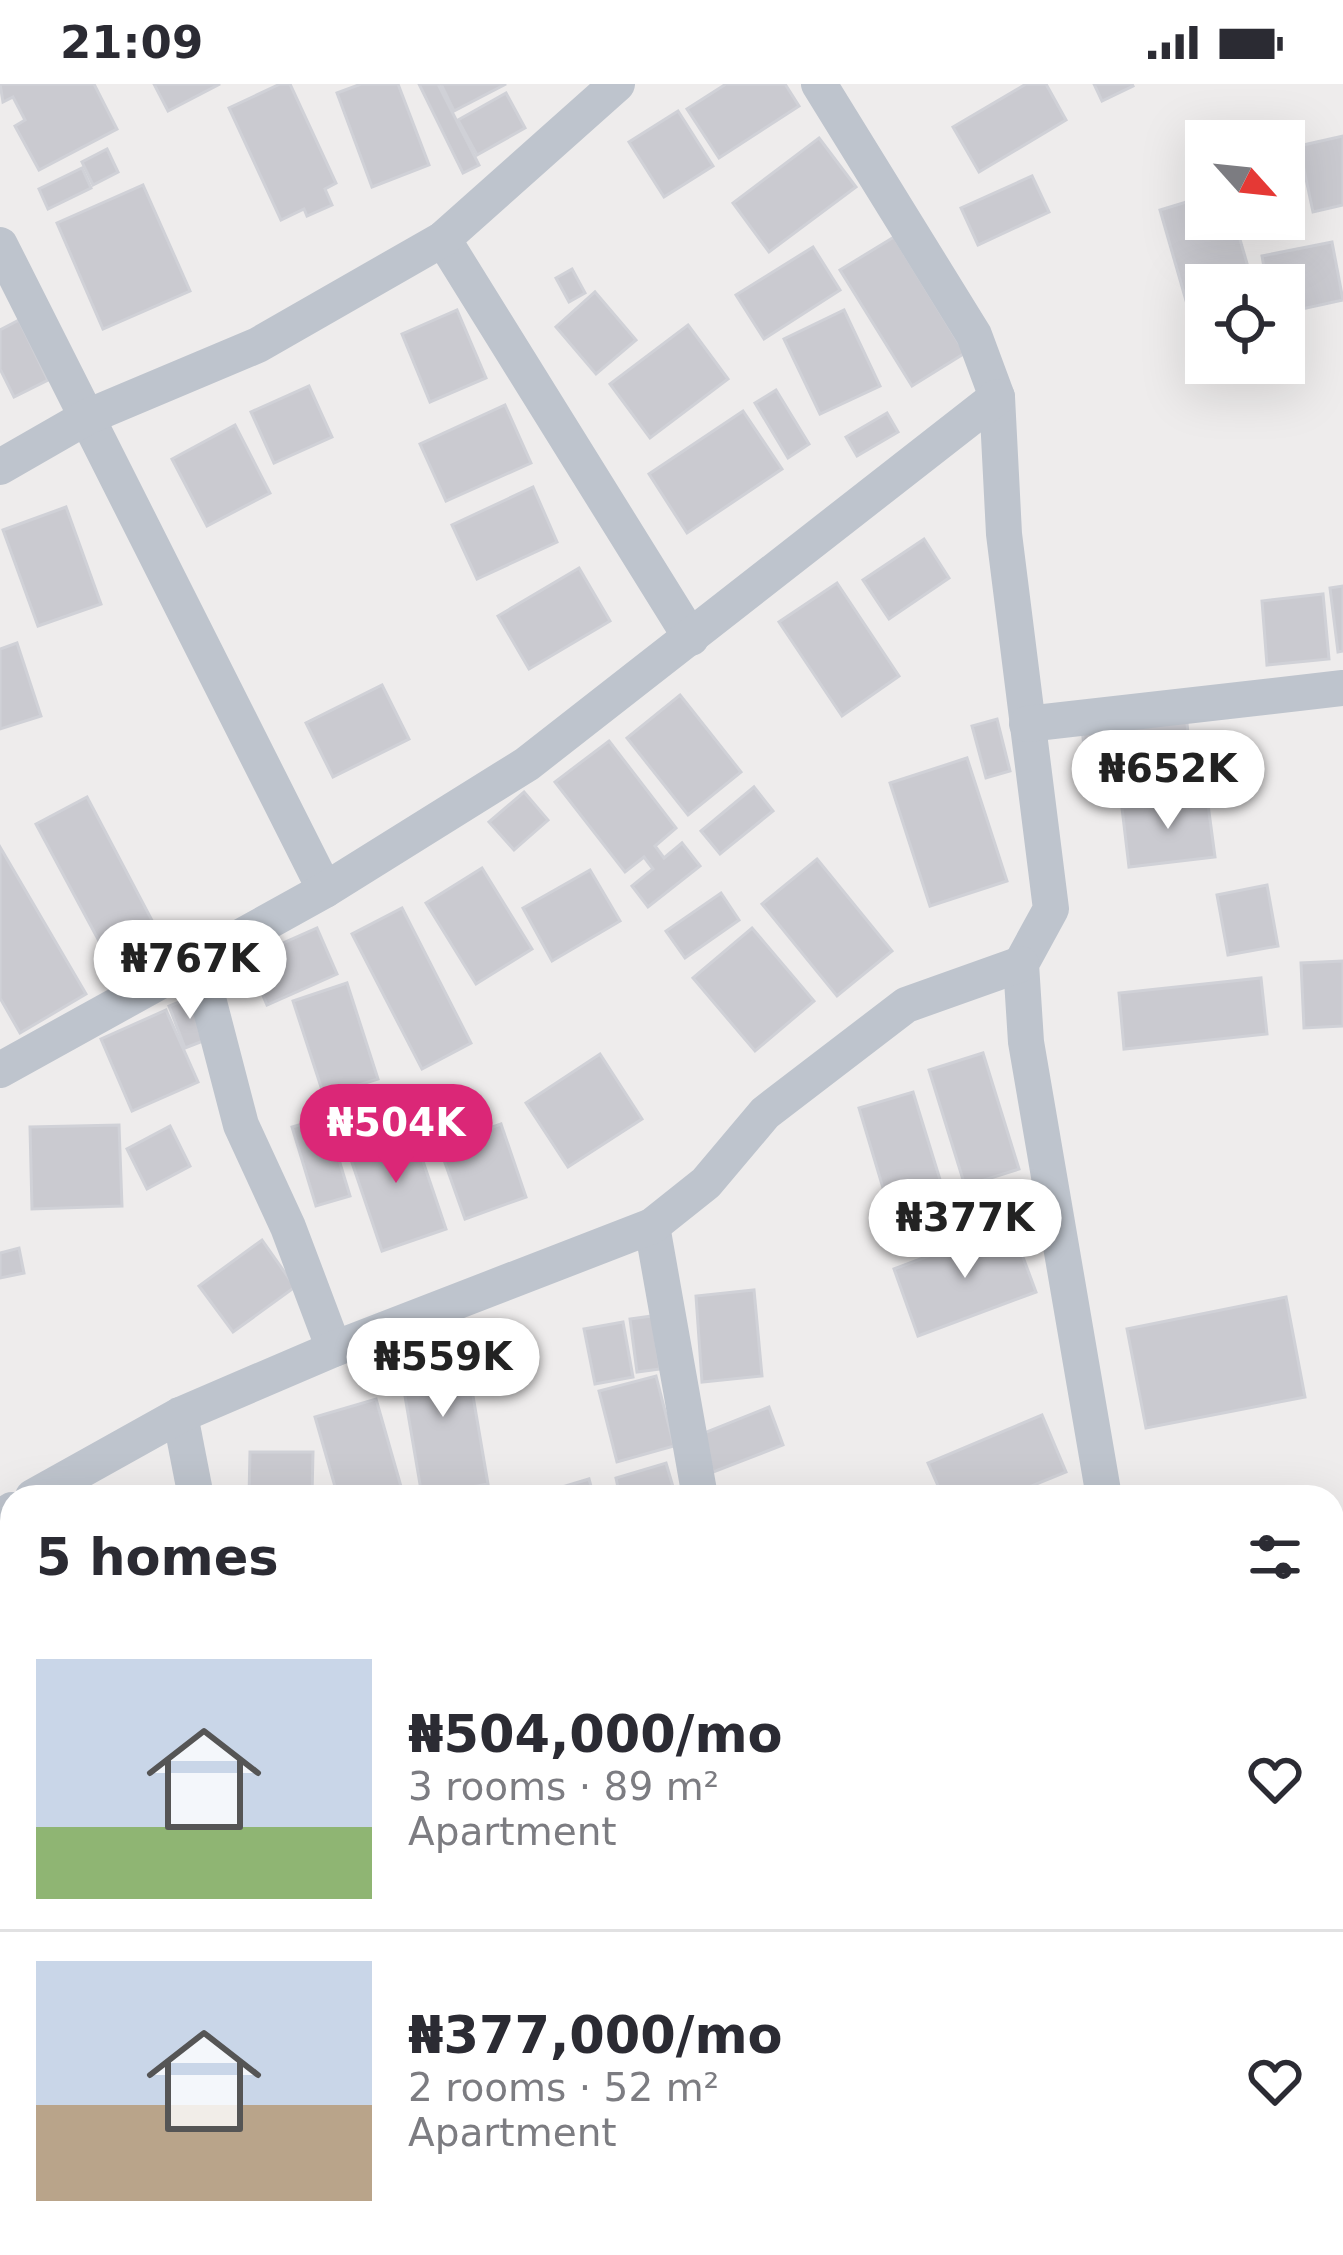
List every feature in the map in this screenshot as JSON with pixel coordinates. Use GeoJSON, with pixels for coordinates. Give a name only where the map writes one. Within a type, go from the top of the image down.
{"type":"FeatureCollection","features":[{"type":"Feature","properties":{"kind":"street"},"geometry":{"type":"LineString","coordinates":[[0,467],[87,417],[258,344],[443,239],[616,84]]}},
{"type":"Feature","properties":{"kind":"street"},"geometry":{"type":"LineString","coordinates":[[819,84],[974,335],[997,397],[1004,534],[1051,909],[1021,964],[1026,1042],[1102,1485]]}},
{"type":"Feature","properties":{"kind":"street"},"geometry":{"type":"LineString","coordinates":[[443,239],[691,638]]}},
{"type":"Feature","properties":{"kind":"street"},"geometry":{"type":"LineString","coordinates":[[0,245],[325,890]]}},
{"type":"Feature","properties":{"kind":"street"},"geometry":{"type":"LineString","coordinates":[[0,1070],[325,890],[527,764],[997,397]]}},
{"type":"Feature","properties":{"kind":"street"},"geometry":{"type":"LineString","coordinates":[[1027,724],[1343,688]]}},
{"type":"Feature","properties":{"kind":"street"},"geometry":{"type":"LineString","coordinates":[[198,960],[241,1125],[288,1227],[334,1348]]}},
{"type":"Feature","properties":{"kind":"street"},"geometry":{"type":"LineString","coordinates":[[54,1485],[180,1414],[334,1348],[652,1226],[706,1183],[765,1113],[906,1005],[1021,964]]}},
{"type":"Feature","properties":{"kind":"street"},"geometry":{"type":"LineString","coordinates":[[652,1226],[698,1485]]}},
{"type":"Feature","properties":{"kind":"street"},"geometry":{"type":"LineString","coordinates":[[180,1414],[194,1485]]}},
{"type":"Feature","properties":{"kind":"building"},"geometry":{"type":"Polygon","coordinates":[[[0,84],[94,84],[117,129],[39,170],[15,126],[25,120],[13,97],[3,102],[0,84]]]}},
{"type":"Feature","properties":{"kind":"building"},"geometry":{"type":"Polygon","coordinates":[[[154,84],[220,84],[168,111],[154,84]]]}},
{"type":"Feature","properties":{"kind":"building"},"geometry":{"type":"Polygon","coordinates":[[[280,84],[290,84],[336,183],[325,189],[332,205],[307,216],[304,209],[281,220],[229,108],[280,84]]]}},
{"type":"Feature","properties":{"kind":"building"},"geometry":{"type":"Polygon","coordinates":[[[361,84],[398,84],[429,165],[372,187],[337,93],[361,84]]]}},
{"type":"Feature","properties":{"kind":"building"},"geometry":{"type":"Polygon","coordinates":[[[419,84],[438,84],[479,165],[463,173],[419,84]]]}},
{"type":"Feature","properties":{"kind":"building"},"geometry":{"type":"Polygon","coordinates":[[[441,84],[506,84],[454,111],[441,84]]]}},
{"type":"Feature","properties":{"kind":"building"},"geometry":{"type":"Polygon","coordinates":[[[726,84],[785,84],[799,106],[719,158],[687,109],[726,84]]]}},
{"type":"Feature","properties":{"kind":"building"},"geometry":{"type":"Polygon","coordinates":[[[1026,84],[1046,84],[1066,120],[979,172],[953,127],[1026,84]]]}},
{"type":"Feature","properties":{"kind":"building"},"geometry":{"type":"Polygon","coordinates":[[[1094,84],[1132,84],[1133,86],[1102,101],[1094,84]]]}},
{"type":"Feature","properties":{"kind":"building"},"geometry":{"type":"Polygon","coordinates":[[[506,93],[525,128],[477,155],[458,120],[506,93]]]}},
{"type":"Feature","properties":{"kind":"building"},"geometry":{"type":"Polygon","coordinates":[[[678,111],[713,166],[664,197],[629,142],[678,111]]]}},
{"type":"Feature","properties":{"kind":"building"},"geometry":{"type":"Polygon","coordinates":[[[1343,136],[1343,205],[1313,212],[1305,145],[1343,136]]]}},
{"type":"Feature","properties":{"kind":"building"},"geometry":{"type":"Polygon","coordinates":[[[819,138],[856,187],[769,252],[733,203],[819,138]]]}},
{"type":"Feature","properties":{"kind":"building"},"geometry":{"type":"Polygon","coordinates":[[[107,149],[118,172],[93,185],[82,162],[107,149]]]}},
{"type":"Feature","properties":{"kind":"building"},"geometry":{"type":"Polygon","coordinates":[[[82,168],[91,188],[48,209],[39,189],[82,168]]]}},
{"type":"Feature","properties":{"kind":"building"},"geometry":{"type":"Polygon","coordinates":[[[1032,176],[1049,212],[978,245],[961,208],[1032,176]]]}},
{"type":"Feature","properties":{"kind":"building"},"geometry":{"type":"Polygon","coordinates":[[[143,185],[190,291],[103,329],[57,223],[143,185]]]}},
{"type":"Feature","properties":{"kind":"building"},"geometry":{"type":"Polygon","coordinates":[[[1185,202],[1185,240],[1240,240],[1247,264],[1185,264],[1185,297],[1160,210],[1185,202]]]}},
{"type":"Feature","properties":{"kind":"building"},"geometry":{"type":"Polygon","coordinates":[[[894,237],[965,353],[912,386],[840,270],[894,237]]]}},
{"type":"Feature","properties":{"kind":"building"},"geometry":{"type":"Polygon","coordinates":[[[1332,242],[1343,300],[1305,308],[1305,264],[1263,264],[1262,256],[1332,242]]]}},
{"type":"Feature","properties":{"kind":"building"},"geometry":{"type":"Polygon","coordinates":[[[813,247],[840,290],[764,339],[736,295],[813,247]]]}},
{"type":"Feature","properties":{"kind":"building"},"geometry":{"type":"Polygon","coordinates":[[[572,269],[585,293],[569,302],[556,278],[572,269]]]}},
{"type":"Feature","properties":{"kind":"building"},"geometry":{"type":"Polygon","coordinates":[[[595,292],[636,340],[596,374],[556,327],[595,292]]]}},
{"type":"Feature","properties":{"kind":"building"},"geometry":{"type":"Polygon","coordinates":[[[457,310],[486,378],[430,402],[402,334],[457,310]]]}},
{"type":"Feature","properties":{"kind":"building"},"geometry":{"type":"Polygon","coordinates":[[[844,310],[880,386],[820,414],[784,339],[844,310]]]}},
{"type":"Feature","properties":{"kind":"building"},"geometry":{"type":"Polygon","coordinates":[[[19,320],[48,380],[14,397],[0,369],[0,330],[19,320]]]}},
{"type":"Feature","properties":{"kind":"building"},"geometry":{"type":"Polygon","coordinates":[[[688,325],[728,379],[650,438],[610,384],[688,325]]]}},
{"type":"Feature","properties":{"kind":"building"},"geometry":{"type":"Polygon","coordinates":[[[309,386],[332,437],[274,463],[251,412],[309,386]]]}},
{"type":"Feature","properties":{"kind":"building"},"geometry":{"type":"Polygon","coordinates":[[[776,390],[809,444],[788,458],[755,403],[776,390]]]}},
{"type":"Feature","properties":{"kind":"building"},"geometry":{"type":"Polygon","coordinates":[[[505,405],[531,463],[446,501],[420,444],[505,405]]]}},
{"type":"Feature","properties":{"kind":"building"},"geometry":{"type":"Polygon","coordinates":[[[743,411],[782,469],[687,533],[649,474],[743,411]]]}},
{"type":"Feature","properties":{"kind":"building"},"geometry":{"type":"Polygon","coordinates":[[[887,413],[898,432],[857,456],[846,437],[887,413]]]}},
{"type":"Feature","properties":{"kind":"building"},"geometry":{"type":"Polygon","coordinates":[[[235,425],[270,493],[207,526],[172,459],[235,425]]]}},
{"type":"Feature","properties":{"kind":"building"},"geometry":{"type":"Polygon","coordinates":[[[533,487],[557,542],[477,579],[452,525],[533,487]]]}},
{"type":"Feature","properties":{"kind":"building"},"geometry":{"type":"Polygon","coordinates":[[[66,507],[101,604],[38,626],[3,530],[66,507]]]}},
{"type":"Feature","properties":{"kind":"building"},"geometry":{"type":"Polygon","coordinates":[[[924,539],[949,578],[889,619],[863,580],[924,539]]]}},
{"type":"Feature","properties":{"kind":"building"},"geometry":{"type":"Polygon","coordinates":[[[579,568],[610,621],[529,669],[498,616],[579,568]]]}},
{"type":"Feature","properties":{"kind":"building"},"geometry":{"type":"Polygon","coordinates":[[[837,583],[899,676],[842,716],[779,622],[837,583]]]}},
{"type":"Feature","properties":{"kind":"building"},"geometry":{"type":"Polygon","coordinates":[[[1343,586],[1343,651],[1338,652],[1330,588],[1343,586]]]}},
{"type":"Feature","properties":{"kind":"building"},"geometry":{"type":"Polygon","coordinates":[[[1323,594],[1329,659],[1267,665],[1262,601],[1323,594]]]}},
{"type":"Feature","properties":{"kind":"building"},"geometry":{"type":"Polygon","coordinates":[[[17,643],[41,716],[0,729],[0,649],[17,643]]]}},
{"type":"Feature","properties":{"kind":"building"},"geometry":{"type":"Polygon","coordinates":[[[382,685],[409,739],[333,777],[306,723],[382,685]]]}},
{"type":"Feature","properties":{"kind":"building"},"geometry":{"type":"Polygon","coordinates":[[[680,695],[741,772],[688,815],[627,738],[680,695]]]}},
{"type":"Feature","properties":{"kind":"building"},"geometry":{"type":"Polygon","coordinates":[[[1186,714],[1192,771],[1088,785],[1082,728],[1186,714]]]}},
{"type":"Feature","properties":{"kind":"building"},"geometry":{"type":"Polygon","coordinates":[[[997,719],[1010,771],[986,778],[972,726],[997,719]]]}},
{"type":"Feature","properties":{"kind":"building"},"geometry":{"type":"Polygon","coordinates":[[[609,741],[676,828],[655,846],[664,858],[682,843],[700,866],[648,907],[632,886],[653,869],[644,857],[625,872],[555,782],[609,741]]]}},
{"type":"Feature","properties":{"kind":"building"},"geometry":{"type":"Polygon","coordinates":[[[967,758],[1007,881],[930,906],[890,783],[967,758]]]}},
{"type":"Feature","properties":{"kind":"building"},"geometry":{"type":"Polygon","coordinates":[[[754,787],[773,811],[720,854],[701,831],[754,787]]]}},
{"type":"Feature","properties":{"kind":"building"},"geometry":{"type":"Polygon","coordinates":[[[524,792],[548,820],[514,850],[489,822],[524,792]]]}},
{"type":"Feature","properties":{"kind":"building"},"geometry":{"type":"Polygon","coordinates":[[[87,797],[156,928],[106,954],[36,824],[87,797]]]}},
{"type":"Feature","properties":{"kind":"building"},"geometry":{"type":"Polygon","coordinates":[[[1207,797],[1215,857],[1129,867],[1122,808],[1207,797]]]}},
{"type":"Feature","properties":{"kind":"building"},"geometry":{"type":"Polygon","coordinates":[[[0,847],[86,994],[20,1033],[0,998],[0,847]]]}},
{"type":"Feature","properties":{"kind":"building"},"geometry":{"type":"Polygon","coordinates":[[[817,859],[892,951],[837,996],[762,904],[817,859]]]}},
{"type":"Feature","properties":{"kind":"building"},"geometry":{"type":"Polygon","coordinates":[[[482,868],[532,949],[476,984],[426,903],[482,868]]]}},
{"type":"Feature","properties":{"kind":"building"},"geometry":{"type":"Polygon","coordinates":[[[590,870],[620,921],[552,961],[523,908],[590,870]]]}},
{"type":"Feature","properties":{"kind":"building"},"geometry":{"type":"Polygon","coordinates":[[[1267,885],[1278,946],[1228,955],[1217,895],[1267,885]]]}},
{"type":"Feature","properties":{"kind":"building"},"geometry":{"type":"Polygon","coordinates":[[[721,893],[739,920],[685,958],[666,931],[721,893]]]}},
{"type":"Feature","properties":{"kind":"building"},"geometry":{"type":"Polygon","coordinates":[[[402,908],[471,1043],[422,1069],[352,934],[402,908]]]}},
{"type":"Feature","properties":{"kind":"building"},"geometry":{"type":"Polygon","coordinates":[[[317,928],[337,974],[267,1005],[247,959],[317,928]]]}},
{"type":"Feature","properties":{"kind":"building"},"geometry":{"type":"Polygon","coordinates":[[[752,928],[814,1001],[755,1051],[693,978],[752,928]]]}},
{"type":"Feature","properties":{"kind":"building"},"geometry":{"type":"Polygon","coordinates":[[[1343,961],[1343,1026],[1304,1028],[1301,963],[1343,961]]]}},
{"type":"Feature","properties":{"kind":"building"},"geometry":{"type":"Polygon","coordinates":[[[1261,978],[1267,1034],[1124,1049],[1119,993],[1261,978]]]}},
{"type":"Feature","properties":{"kind":"building"},"geometry":{"type":"Polygon","coordinates":[[[347,983],[378,1079],[324,1096],[293,1001],[347,983]]]}},
{"type":"Feature","properties":{"kind":"building"},"geometry":{"type":"Polygon","coordinates":[[[194,996],[211,1038],[185,1048],[169,1006],[194,996]]]}},
{"type":"Feature","properties":{"kind":"building"},"geometry":{"type":"Polygon","coordinates":[[[166,1010],[198,1082],[132,1111],[101,1039],[166,1010]]]}},
{"type":"Feature","properties":{"kind":"building"},"geometry":{"type":"Polygon","coordinates":[[[983,1053],[1019,1169],[965,1186],[929,1070],[983,1053]]]}},
{"type":"Feature","properties":{"kind":"building"},"geometry":{"type":"Polygon","coordinates":[[[600,1054],[642,1119],[568,1167],[526,1103],[600,1054]]]}},
{"type":"Feature","properties":{"kind":"building"},"geometry":{"type":"Polygon","coordinates":[[[913,1092],[950,1212],[895,1228],[859,1108],[913,1092]]]}},
{"type":"Feature","properties":{"kind":"building"},"geometry":{"type":"Polygon","coordinates":[[[326,1117],[350,1196],[316,1206],[292,1127],[326,1117]]]}},
{"type":"Feature","properties":{"kind":"building"},"geometry":{"type":"Polygon","coordinates":[[[409,1120],[446,1229],[382,1251],[345,1142],[409,1120]]]}},
{"type":"Feature","properties":{"kind":"building"},"geometry":{"type":"Polygon","coordinates":[[[501,1124],[526,1197],[465,1219],[439,1146],[501,1124]]]}},
{"type":"Feature","properties":{"kind":"building"},"geometry":{"type":"Polygon","coordinates":[[[119,1125],[122,1206],[32,1209],[30,1127],[119,1125]]]}},
{"type":"Feature","properties":{"kind":"building"},"geometry":{"type":"Polygon","coordinates":[[[170,1126],[190,1166],[147,1189],[127,1149],[170,1126]]]}},
{"type":"Feature","properties":{"kind":"building"},"geometry":{"type":"Polygon","coordinates":[[[1011,1225],[1036,1292],[918,1336],[894,1269],[1011,1225]]]}},
{"type":"Feature","properties":{"kind":"building"},"geometry":{"type":"Polygon","coordinates":[[[262,1240],[295,1287],[233,1332],[199,1286],[262,1240]]]}},
{"type":"Feature","properties":{"kind":"building"},"geometry":{"type":"Polygon","coordinates":[[[19,1248],[24,1273],[0,1278],[0,1253],[19,1248]]]}},
{"type":"Feature","properties":{"kind":"building"},"geometry":{"type":"Polygon","coordinates":[[[754,1290],[762,1376],[702,1382],[696,1296],[754,1290]]]}},
{"type":"Feature","properties":{"kind":"building"},"geometry":{"type":"Polygon","coordinates":[[[1286,1297],[1305,1397],[1146,1428],[1127,1329],[1286,1297]]]}},
{"type":"Feature","properties":{"kind":"building"},"geometry":{"type":"Polygon","coordinates":[[[652,1316],[660,1369],[637,1372],[630,1319],[652,1316]]]}},
{"type":"Feature","properties":{"kind":"building"},"geometry":{"type":"Polygon","coordinates":[[[623,1322],[633,1377],[595,1384],[584,1329],[623,1322]]]}},
{"type":"Feature","properties":{"kind":"building"},"geometry":{"type":"Polygon","coordinates":[[[464,1343],[488,1484],[420,1485],[398,1355],[464,1343]]]}},
{"type":"Feature","properties":{"kind":"building"},"geometry":{"type":"Polygon","coordinates":[[[656,1376],[674,1446],[617,1462],[599,1391],[656,1376]]]}},
{"type":"Feature","properties":{"kind":"building"},"geometry":{"type":"Polygon","coordinates":[[[376,1399],[401,1485],[335,1485],[315,1417],[376,1399]]]}},
{"type":"Feature","properties":{"kind":"building"},"geometry":{"type":"Polygon","coordinates":[[[769,1407],[783,1445],[713,1472],[699,1435],[769,1407]]]}},
{"type":"Feature","properties":{"kind":"building"},"geometry":{"type":"Polygon","coordinates":[[[1042,1415],[1066,1472],[1034,1485],[938,1485],[928,1463],[1042,1415]]]}},
{"type":"Feature","properties":{"kind":"building"},"geometry":{"type":"Polygon","coordinates":[[[250,1452],[313,1452],[312,1485],[249,1485],[250,1452]]]}},
{"type":"Feature","properties":{"kind":"building"},"geometry":{"type":"Polygon","coordinates":[[[666,1463],[672,1485],[617,1485],[616,1478],[666,1463]]]}}]}
